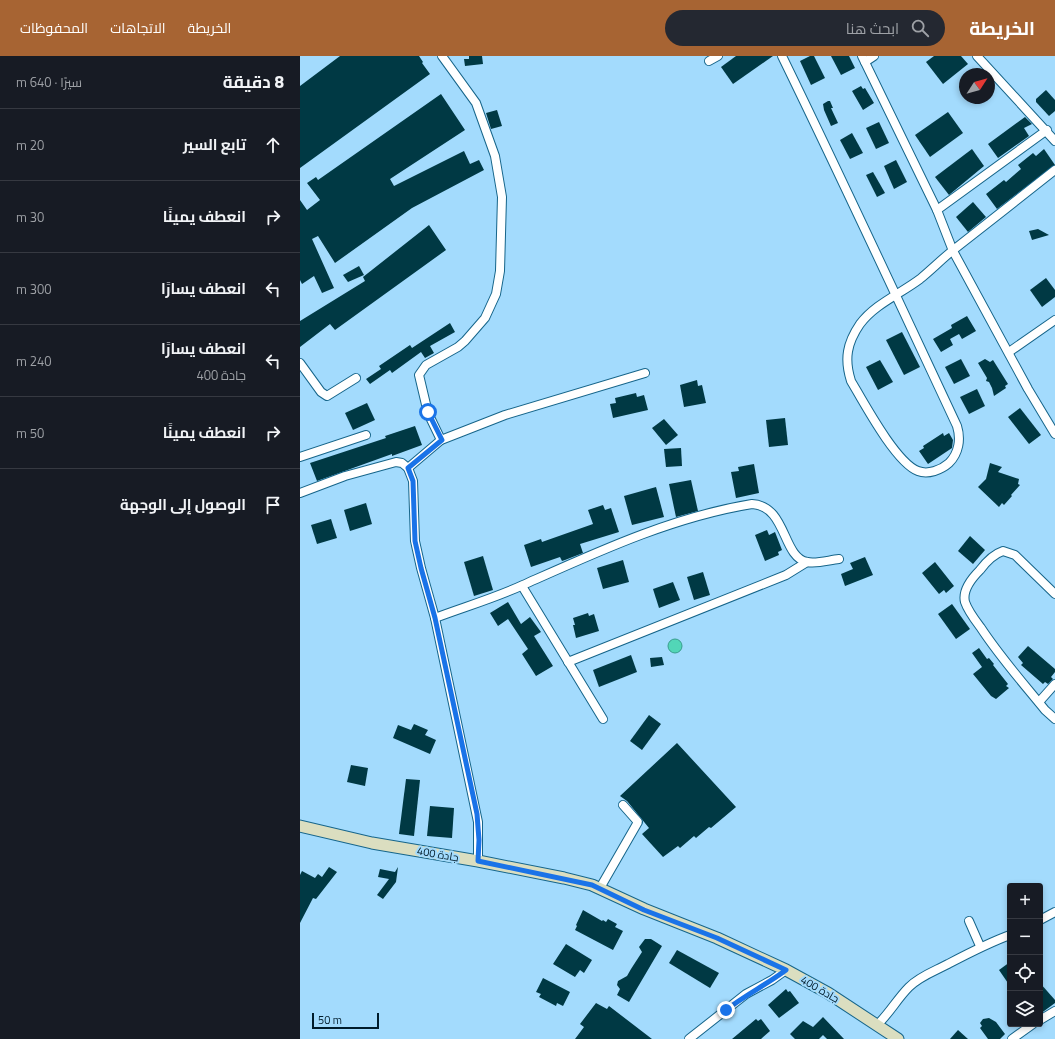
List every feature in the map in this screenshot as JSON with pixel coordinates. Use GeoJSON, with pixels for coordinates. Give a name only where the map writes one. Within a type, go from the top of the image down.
{"type":"FeatureCollection","features":[{"type":"Feature","properties":{"kind":"main road","name":"جادة 400"},"geometry":{"type":"LineString","coordinates":[[300,826],[372,843],[478,861],[564,878],[600,888],[644,910],[717,938],[786,970],[828,993],[898,1039]]}},
{"type":"Feature","properties":{"kind":"street"},"geometry":{"type":"LineString","coordinates":[[442,56],[476,103],[495,156],[502,197],[500,271],[496,294],[485,318],[465,341],[426,365],[419,375],[428,412],[442,440]]}},
{"type":"Feature","properties":{"kind":"street"},"geometry":{"type":"LineString","coordinates":[[709,61],[718,56]]}},
{"type":"Feature","properties":{"kind":"street"},"geometry":{"type":"LineString","coordinates":[[782,56],[847,187],[896,294],[959,435],[959,443],[952,459],[942,468],[928,473],[917,471],[911,467],[894,449],[851,381],[847,370],[847,347],[860,324],[872,311],[896,294],[921,278],[1055,170]]}},
{"type":"Feature","properties":{"kind":"street"},"geometry":{"type":"LineString","coordinates":[[874,56],[863,59],[937,210],[953,251],[1055,434]]}},
{"type":"Feature","properties":{"kind":"street"},"geometry":{"type":"LineString","coordinates":[[977,56],[1047,130],[1055,141]]}},
{"type":"Feature","properties":{"kind":"street"},"geometry":{"type":"LineString","coordinates":[[937,210],[1047,130]]}},
{"type":"Feature","properties":{"kind":"street"},"geometry":{"type":"LineString","coordinates":[[1009,352],[1055,320]]}},
{"type":"Feature","properties":{"kind":"street"},"geometry":{"type":"LineString","coordinates":[[300,364],[321,392],[327,396],[356,378]]}},
{"type":"Feature","properties":{"kind":"street"},"geometry":{"type":"LineString","coordinates":[[408,468],[442,440],[505,415],[645,373]]}},
{"type":"Feature","properties":{"kind":"street"},"geometry":{"type":"LineString","coordinates":[[300,457],[366,435]]}},
{"type":"Feature","properties":{"kind":"street"},"geometry":{"type":"LineString","coordinates":[[300,493],[345,476],[396,462],[402,463],[408,468],[413,481],[415,541],[435,618],[478,822],[478,861]]}},
{"type":"Feature","properties":{"kind":"street"},"geometry":{"type":"LineString","coordinates":[[435,618],[522,586],[583,558],[666,526],[699,516],[752,504],[760,504],[771,511],[792,549],[800,558],[808,562]]}},
{"type":"Feature","properties":{"kind":"street"},"geometry":{"type":"LineString","coordinates":[[1055,594],[1016,555],[1003,551],[991,558],[980,569],[967,588],[965,594],[965,602],[970,613],[982,630],[1039,702],[1055,719]]}},
{"type":"Feature","properties":{"kind":"street"},"geometry":{"type":"LineString","coordinates":[[568,662],[786,575],[808,562],[839,559]]}},
{"type":"Feature","properties":{"kind":"street"},"geometry":{"type":"LineString","coordinates":[[522,586],[603,719]]}},
{"type":"Feature","properties":{"kind":"street"},"geometry":{"type":"LineString","coordinates":[[1039,702],[1055,684]]}},
{"type":"Feature","properties":{"kind":"street"},"geometry":{"type":"LineString","coordinates":[[600,888],[638,822],[623,805]]}},
{"type":"Feature","properties":{"kind":"street"},"geometry":{"type":"LineString","coordinates":[[1042,919],[1055,912]]}},
{"type":"Feature","properties":{"kind":"street"},"geometry":{"type":"LineString","coordinates":[[969,921],[980,946]]}},
{"type":"Feature","properties":{"kind":"street"},"geometry":{"type":"LineString","coordinates":[[877,1025],[909,988],[930,972],[980,946],[1007,936]]}},
{"type":"Feature","properties":{"kind":"street"},"geometry":{"type":"LineString","coordinates":[[689,1039],[746,994],[772,980],[786,970]]}},
{"type":"Feature","properties":{"kind":"street"},"geometry":{"type":"LineString","coordinates":[[1043,1018],[1055,1011]]}},
{"type":"Feature","properties":{"kind":"street"},"geometry":{"type":"LineString","coordinates":[[1012,1039],[1029,1027]]}},
{"type":"Feature","properties":{"kind":"shaded area"},"geometry":{"type":"Polygon","coordinates":[[[672,639],[678,639],[682,643],[682,649],[678,653],[672,653],[668,649],[668,643],[672,639]]]}},
{"type":"Feature","properties":{"kind":"building"},"geometry":{"type":"Polygon","coordinates":[[[340,56],[419,56],[430,74],[300,168],[300,86],[340,56]]]}},
{"type":"Feature","properties":{"kind":"building"},"geometry":{"type":"Polygon","coordinates":[[[469,56],[482,56],[483,64],[465,66],[464,59],[469,59],[469,56]]]}},
{"type":"Feature","properties":{"kind":"building"},"geometry":{"type":"Polygon","coordinates":[[[736,56],[773,56],[733,84],[721,67],[736,56]]]}},
{"type":"Feature","properties":{"kind":"building"},"geometry":{"type":"Polygon","coordinates":[[[810,56],[814,56],[825,78],[811,85],[800,61],[810,56]]]}},
{"type":"Feature","properties":{"kind":"building"},"geometry":{"type":"Polygon","coordinates":[[[831,56],[849,56],[855,68],[841,75],[831,56]]]}},
{"type":"Feature","properties":{"kind":"building"},"geometry":{"type":"Polygon","coordinates":[[[934,56],[961,56],[968,64],[963,68],[959,68],[959,71],[943,84],[926,62],[934,56]]]}},
{"type":"Feature","properties":{"kind":"building"},"geometry":{"type":"Polygon","coordinates":[[[861,86],[863,89],[865,88],[874,103],[863,110],[852,91],[861,86]]]}},
{"type":"Feature","properties":{"kind":"building"},"geometry":{"type":"Polygon","coordinates":[[[1046,90],[1055,100],[1055,111],[1049,116],[1036,102],[1036,99],[1046,90]]]}},
{"type":"Feature","properties":{"kind":"building"},"geometry":{"type":"Polygon","coordinates":[[[441,94],[465,130],[390,179],[394,186],[464,151],[470,164],[479,160],[484,170],[412,208],[335,263],[318,236],[312,239],[334,288],[322,293],[314,276],[302,284],[300,280],[300,200],[307,210],[320,200],[307,183],[316,177],[318,180],[441,94]]]}},
{"type":"Feature","properties":{"kind":"building"},"geometry":{"type":"Polygon","coordinates":[[[830,101],[833,108],[831,108],[838,123],[831,126],[823,104],[830,101]]]}},
{"type":"Feature","properties":{"kind":"building"},"geometry":{"type":"Polygon","coordinates":[[[497,110],[502,126],[491,129],[486,113],[497,110]]]}},
{"type":"Feature","properties":{"kind":"building"},"geometry":{"type":"Polygon","coordinates":[[[948,112],[963,133],[930,157],[915,135],[948,112]]]}},
{"type":"Feature","properties":{"kind":"building"},"geometry":{"type":"Polygon","coordinates":[[[1025,117],[1032,124],[1024,128],[1029,136],[998,158],[988,144],[1025,117]]]}},
{"type":"Feature","properties":{"kind":"building"},"geometry":{"type":"Polygon","coordinates":[[[879,122],[889,143],[876,149],[866,128],[879,122]]]}},
{"type":"Feature","properties":{"kind":"building"},"geometry":{"type":"Polygon","coordinates":[[[852,133],[863,153],[850,159],[840,140],[852,133]]]}},
{"type":"Feature","properties":{"kind":"building"},"geometry":{"type":"Polygon","coordinates":[[[972,149],[984,166],[949,195],[935,177],[972,149]]]}},
{"type":"Feature","properties":{"kind":"building"},"geometry":{"type":"Polygon","coordinates":[[[1044,149],[1055,165],[997,209],[986,194],[1004,180],[1006,182],[1021,169],[1018,165],[1033,153],[1036,156],[1044,149]]]}},
{"type":"Feature","properties":{"kind":"building"},"geometry":{"type":"Polygon","coordinates":[[[896,160],[907,182],[894,189],[884,166],[896,160]]]}},
{"type":"Feature","properties":{"kind":"building"},"geometry":{"type":"Polygon","coordinates":[[[873,172],[885,193],[877,197],[866,175],[873,172]]]}},
{"type":"Feature","properties":{"kind":"building"},"geometry":{"type":"Polygon","coordinates":[[[973,202],[986,217],[968,232],[956,217],[973,202]]]}},
{"type":"Feature","properties":{"kind":"building"},"geometry":{"type":"Polygon","coordinates":[[[429,225],[446,250],[335,330],[330,324],[300,347],[300,321],[365,281],[363,277],[429,225]]]}},
{"type":"Feature","properties":{"kind":"building"},"geometry":{"type":"Polygon","coordinates":[[[1038,229],[1049,235],[1032,240],[1029,231],[1038,229]]]}},
{"type":"Feature","properties":{"kind":"building"},"geometry":{"type":"Polygon","coordinates":[[[359,266],[364,275],[348,282],[343,275],[359,266]]]}},
{"type":"Feature","properties":{"kind":"building"},"geometry":{"type":"Polygon","coordinates":[[[1046,278],[1055,290],[1055,297],[1042,307],[1030,290],[1046,278]]]}},
{"type":"Feature","properties":{"kind":"building"},"geometry":{"type":"Polygon","coordinates":[[[967,316],[976,331],[962,339],[959,334],[950,339],[953,345],[941,352],[933,339],[952,328],[951,325],[967,316]]]}},
{"type":"Feature","properties":{"kind":"building"},"geometry":{"type":"Polygon","coordinates":[[[450,323],[455,332],[430,346],[434,353],[425,358],[421,352],[392,373],[390,370],[370,384],[366,379],[381,369],[379,366],[410,345],[412,348],[450,323]]]}},
{"type":"Feature","properties":{"kind":"building"},"geometry":{"type":"Polygon","coordinates":[[[902,332],[920,367],[904,375],[886,340],[902,332]]]}},
{"type":"Feature","properties":{"kind":"building"},"geometry":{"type":"Polygon","coordinates":[[[961,359],[970,376],[954,384],[945,367],[961,359]]]}},
{"type":"Feature","properties":{"kind":"building"},"geometry":{"type":"Polygon","coordinates":[[[985,359],[990,362],[993,360],[1008,384],[1005,386],[1006,388],[994,396],[992,388],[989,382],[986,381],[987,378],[978,363],[985,359]]]}},
{"type":"Feature","properties":{"kind":"building"},"geometry":{"type":"Polygon","coordinates":[[[880,360],[893,382],[878,390],[866,367],[880,360]]]}},
{"type":"Feature","properties":{"kind":"building"},"geometry":{"type":"Polygon","coordinates":[[[697,380],[698,386],[702,385],[706,403],[684,407],[680,385],[697,380]]]}},
{"type":"Feature","properties":{"kind":"building"},"geometry":{"type":"Polygon","coordinates":[[[977,389],[985,406],[969,414],[960,397],[977,389]]]}},
{"type":"Feature","properties":{"kind":"building"},"geometry":{"type":"Polygon","coordinates":[[[636,393],[637,397],[644,395],[648,410],[613,418],[610,404],[616,403],[615,398],[636,393]]]}},
{"type":"Feature","properties":{"kind":"building"},"geometry":{"type":"Polygon","coordinates":[[[367,403],[375,420],[353,430],[345,413],[367,403]]]}},
{"type":"Feature","properties":{"kind":"building"},"geometry":{"type":"Polygon","coordinates":[[[1020,408],[1041,435],[1029,444],[1008,417],[1020,408]]]}},
{"type":"Feature","properties":{"kind":"building"},"geometry":{"type":"Polygon","coordinates":[[[785,418],[788,445],[769,447],[766,420],[785,418]]]}},
{"type":"Feature","properties":{"kind":"building"},"geometry":{"type":"Polygon","coordinates":[[[664,419],[678,435],[666,445],[652,428],[664,419]]]}},
{"type":"Feature","properties":{"kind":"building"},"geometry":{"type":"Polygon","coordinates":[[[415,426],[422,445],[392,456],[392,454],[317,481],[310,463],[386,438],[385,436],[415,426]]]}},
{"type":"Feature","properties":{"kind":"building"},"geometry":{"type":"Polygon","coordinates":[[[943,433],[944,436],[949,433],[953,440],[952,448],[928,464],[919,451],[924,448],[923,446],[943,433]]]}},
{"type":"Feature","properties":{"kind":"building"},"geometry":{"type":"Polygon","coordinates":[[[681,448],[682,466],[666,467],[664,449],[681,448]]]}},
{"type":"Feature","properties":{"kind":"building"},"geometry":{"type":"Polygon","coordinates":[[[990,463],[1002,467],[998,472],[1019,479],[1018,484],[1020,485],[1004,505],[1002,503],[999,507],[978,487],[986,479],[990,463]]]}},
{"type":"Feature","properties":{"kind":"building"},"geometry":{"type":"Polygon","coordinates":[[[754,464],[759,493],[736,498],[731,472],[739,471],[738,467],[754,464]]]}},
{"type":"Feature","properties":{"kind":"building"},"geometry":{"type":"Polygon","coordinates":[[[691,480],[698,511],[676,517],[669,484],[691,480]]]}},
{"type":"Feature","properties":{"kind":"building"},"geometry":{"type":"Polygon","coordinates":[[[656,487],[664,517],[632,525],[624,496],[656,487]]]}},
{"type":"Feature","properties":{"kind":"building"},"geometry":{"type":"Polygon","coordinates":[[[366,503],[372,524],[350,531],[344,510],[366,503]]]}},
{"type":"Feature","properties":{"kind":"building"},"geometry":{"type":"Polygon","coordinates":[[[603,505],[605,510],[611,508],[619,532],[580,544],[583,553],[562,561],[560,557],[531,567],[524,545],[541,539],[542,542],[593,524],[588,510],[603,505]]]}},
{"type":"Feature","properties":{"kind":"building"},"geometry":{"type":"Polygon","coordinates":[[[331,519],[337,538],[317,544],[311,525],[331,519]]]}},
{"type":"Feature","properties":{"kind":"building"},"geometry":{"type":"Polygon","coordinates":[[[767,530],[769,535],[775,532],[782,550],[778,552],[779,555],[765,561],[755,535],[767,530]]]}},
{"type":"Feature","properties":{"kind":"building"},"geometry":{"type":"Polygon","coordinates":[[[970,536],[985,550],[973,564],[958,551],[970,536]]]}},
{"type":"Feature","properties":{"kind":"building"},"geometry":{"type":"Polygon","coordinates":[[[483,556],[493,590],[474,596],[464,562],[483,556]]]}},
{"type":"Feature","properties":{"kind":"building"},"geometry":{"type":"Polygon","coordinates":[[[865,557],[873,575],[845,586],[841,574],[853,569],[850,563],[865,557]]]}},
{"type":"Feature","properties":{"kind":"building"},"geometry":{"type":"Polygon","coordinates":[[[623,560],[629,582],[603,589],[597,568],[623,560]]]}},
{"type":"Feature","properties":{"kind":"building"},"geometry":{"type":"Polygon","coordinates":[[[935,562],[954,586],[946,593],[944,590],[939,594],[922,573],[935,562]]]}},
{"type":"Feature","properties":{"kind":"building"},"geometry":{"type":"Polygon","coordinates":[[[703,572],[710,595],[694,600],[687,577],[703,572]]]}},
{"type":"Feature","properties":{"kind":"building"},"geometry":{"type":"Polygon","coordinates":[[[673,582],[680,600],[659,608],[653,589],[673,582]]]}},
{"type":"Feature","properties":{"kind":"building"},"geometry":{"type":"Polygon","coordinates":[[[508,602],[521,624],[530,617],[541,632],[534,636],[553,666],[536,676],[522,654],[528,649],[508,619],[498,626],[490,613],[508,602]]]}},
{"type":"Feature","properties":{"kind":"building"},"geometry":{"type":"Polygon","coordinates":[[[952,604],[970,629],[956,639],[938,614],[952,604]]]}},
{"type":"Feature","properties":{"kind":"building"},"geometry":{"type":"Polygon","coordinates":[[[588,613],[589,616],[594,614],[599,631],[576,638],[573,618],[588,613]]]}},
{"type":"Feature","properties":{"kind":"building"},"geometry":{"type":"Polygon","coordinates":[[[1028,646],[1055,669],[1055,672],[1051,677],[1053,679],[1048,684],[1045,682],[1043,684],[1021,665],[1023,663],[1018,657],[1028,646]]]}},
{"type":"Feature","properties":{"kind":"building"},"geometry":{"type":"Polygon","coordinates":[[[979,648],[987,659],[989,658],[994,664],[993,665],[1008,684],[1006,686],[1009,688],[996,699],[991,696],[973,674],[982,667],[972,653],[979,648]]]}},
{"type":"Feature","properties":{"kind":"building"},"geometry":{"type":"Polygon","coordinates":[[[631,655],[637,672],[599,687],[593,670],[631,655]]]}},
{"type":"Feature","properties":{"kind":"building"},"geometry":{"type":"Polygon","coordinates":[[[662,657],[664,665],[651,667],[650,658],[662,657]]]}},
{"type":"Feature","properties":{"kind":"building"},"geometry":{"type":"Polygon","coordinates":[[[649,715],[661,724],[642,750],[630,741],[649,715]]]}},
{"type":"Feature","properties":{"kind":"building"},"geometry":{"type":"Polygon","coordinates":[[[414,724],[428,730],[425,735],[436,740],[430,754],[393,738],[398,725],[411,730],[414,724]]]}},
{"type":"Feature","properties":{"kind":"building"},"geometry":{"type":"Polygon","coordinates":[[[677,743],[736,807],[711,828],[709,827],[696,838],[694,836],[680,848],[678,846],[663,857],[642,834],[649,828],[627,801],[620,796],[677,743]]]}},
{"type":"Feature","properties":{"kind":"building"},"geometry":{"type":"Polygon","coordinates":[[[351,765],[368,768],[365,786],[347,782],[351,765]]]}},
{"type":"Feature","properties":{"kind":"building"},"geometry":{"type":"Polygon","coordinates":[[[406,779],[420,780],[414,836],[399,834],[406,779]]]}},
{"type":"Feature","properties":{"kind":"building"},"geometry":{"type":"Polygon","coordinates":[[[430,806],[454,808],[452,838],[427,836],[430,806]]]}},
{"type":"Feature","properties":{"kind":"building"},"geometry":{"type":"Polygon","coordinates":[[[329,867],[337,872],[316,899],[313,898],[300,923],[300,875],[302,871],[315,878],[318,874],[322,877],[329,867]]]}},
{"type":"Feature","properties":{"kind":"building"},"geometry":{"type":"Polygon","coordinates":[[[398,867],[396,882],[383,899],[377,895],[389,879],[378,877],[380,869],[395,872],[398,867]]]}},
{"type":"Feature","properties":{"kind":"building"},"geometry":{"type":"Polygon","coordinates":[[[583,910],[602,921],[603,920],[606,922],[608,919],[617,924],[615,927],[623,931],[613,950],[575,930],[583,910]]]}},
{"type":"Feature","properties":{"kind":"building"},"geometry":{"type":"Polygon","coordinates":[[[645,939],[651,939],[662,946],[629,1002],[617,995],[620,989],[617,985],[618,981],[627,976],[642,952],[639,947],[645,939]]]}},
{"type":"Feature","properties":{"kind":"building"},"geometry":{"type":"Polygon","coordinates":[[[566,944],[592,960],[584,973],[580,970],[575,977],[553,964],[566,944]]]}},
{"type":"Feature","properties":{"kind":"building"},"geometry":{"type":"Polygon","coordinates":[[[677,950],[719,973],[710,988],[669,963],[677,950]]]}},
{"type":"Feature","properties":{"kind":"building"},"geometry":{"type":"Polygon","coordinates":[[[1007,964],[1007,982],[999,970],[1007,964]]]}},
{"type":"Feature","properties":{"kind":"building"},"geometry":{"type":"Polygon","coordinates":[[[543,978],[570,992],[563,1006],[557,1003],[556,1006],[539,997],[541,994],[536,992],[543,978]]]}},
{"type":"Feature","properties":{"kind":"building"},"geometry":{"type":"Polygon","coordinates":[[[1043,986],[1055,1000],[1055,1003],[1043,1012],[1043,986]]]}},
{"type":"Feature","properties":{"kind":"building"},"geometry":{"type":"Polygon","coordinates":[[[786,989],[788,992],[790,991],[799,1003],[779,1018],[768,1005],[786,989]]]}},
{"type":"Feature","properties":{"kind":"building"},"geometry":{"type":"Polygon","coordinates":[[[596,1003],[607,1009],[609,1006],[652,1039],[575,1039],[584,1027],[580,1024],[596,1003]]]}},
{"type":"Feature","properties":{"kind":"building"},"geometry":{"type":"Polygon","coordinates":[[[823,1017],[844,1039],[827,1039],[823,1035],[819,1039],[795,1039],[790,1034],[803,1021],[813,1027],[823,1017]]]}},
{"type":"Feature","properties":{"kind":"building"},"geometry":{"type":"Polygon","coordinates":[[[989,1018],[996,1022],[1005,1034],[1000,1039],[988,1039],[980,1028],[982,1026],[980,1023],[983,1019],[989,1018]]]}},
{"type":"Feature","properties":{"kind":"building"},"geometry":{"type":"Polygon","coordinates":[[[756,1019],[758,1021],[761,1019],[770,1031],[761,1039],[732,1039],[756,1019]]]}},
{"type":"Feature","properties":{"kind":"building"},"geometry":{"type":"Polygon","coordinates":[[[958,1030],[968,1039],[950,1039],[958,1030]]]}},
{"type":"Feature","properties":{"kind":"route"},"geometry":{"type":"LineString","coordinates":[[428,412],[442,440],[408,468],[412,475],[413,481],[415,541],[435,618],[468,779],[477,814],[479,840],[478,861],[592,885],[614,894],[644,910],[717,938],[786,970],[772,980],[746,994],[726,1010]]}}]}
